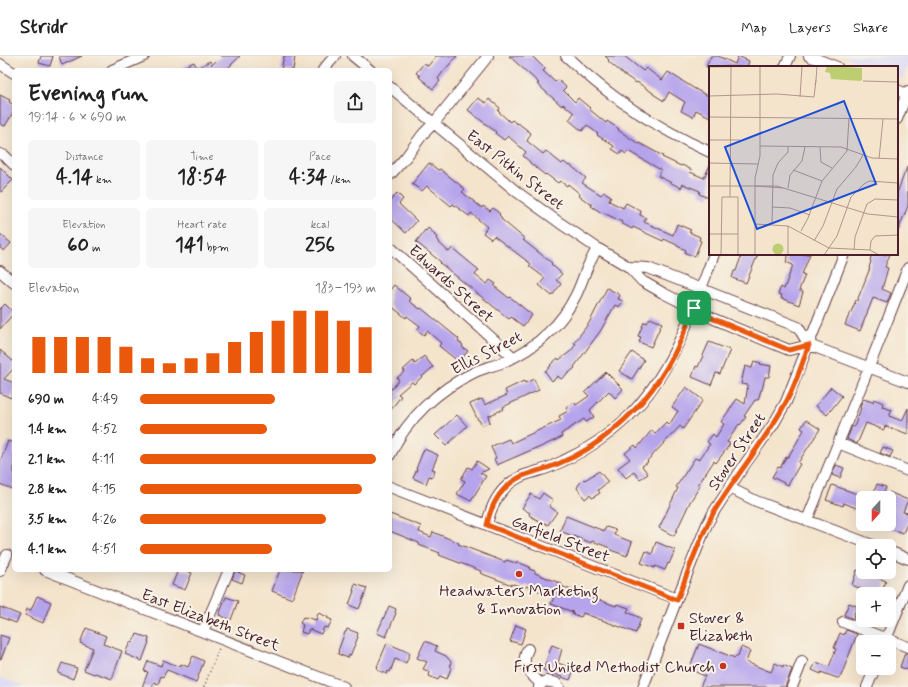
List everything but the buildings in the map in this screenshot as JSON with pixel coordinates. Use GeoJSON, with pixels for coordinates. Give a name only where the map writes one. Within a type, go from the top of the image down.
{"type":"FeatureCollection","features":[{"type":"Feature","properties":{"kind":"street"},"geometry":{"type":"LineString","coordinates":[[117,68],[144,56]]}},
{"type":"Feature","properties":{"kind":"street"},"geometry":{"type":"LineString","coordinates":[[325,68],[335,56]]}},
{"type":"Feature","properties":{"kind":"street"},"geometry":{"type":"LineString","coordinates":[[353,56],[368,68]]}},
{"type":"Feature","properties":{"kind":"street"},"geometry":{"type":"LineString","coordinates":[[392,173],[488,56]]}},
{"type":"Feature","properties":{"kind":"street"},"geometry":{"type":"LineString","coordinates":[[566,56],[604,90],[631,109],[687,142],[709,152]]}},
{"type":"Feature","properties":{"kind":"street"},"geometry":{"type":"LineString","coordinates":[[785,66],[790,56]]}},
{"type":"Feature","properties":{"kind":"street"},"geometry":{"type":"LineString","coordinates":[[809,56],[834,66]]}},
{"type":"Feature","properties":{"kind":"street"},"geometry":{"type":"LineString","coordinates":[[0,64],[12,72]]}},
{"type":"Feature","properties":{"kind":"street","name":"East Pitkin Street"},"geometry":{"type":"LineString","coordinates":[[392,89],[517,192],[560,223],[629,267],[642,281],[714,319],[789,350],[809,345],[798,327],[648,268],[629,267]]}},
{"type":"Feature","properties":{"kind":"street"},"geometry":{"type":"LineString","coordinates":[[898,116],[907,92]]}},
{"type":"Feature","properties":{"kind":"street"},"geometry":{"type":"LineString","coordinates":[[0,154],[5,156],[12,163]]}},
{"type":"Feature","properties":{"kind":"street","name":"Ellis Street"},"geometry":{"type":"LineString","coordinates":[[392,451],[400,437],[413,420],[435,398],[460,380],[476,371],[513,357],[528,349],[550,331],[564,315],[598,248]]}},
{"type":"Feature","properties":{"kind":"street","name":"Edwards Street"},"geometry":{"type":"LineString","coordinates":[[392,249],[513,357]]}},
{"type":"Feature","properties":{"kind":"street"},"geometry":{"type":"LineString","coordinates":[[487,525],[493,504],[499,494],[512,482],[520,477],[579,454],[599,441],[629,416],[652,390],[671,360],[680,342],[714,255]]}},
{"type":"Feature","properties":{"kind":"street","name":"Stover Street"},"geometry":{"type":"LineString","coordinates":[[643,687],[707,524],[745,464],[773,425],[786,402],[844,255]]}},
{"type":"Feature","properties":{"kind":"street"},"geometry":{"type":"LineString","coordinates":[[807,520],[908,268]]}},
{"type":"Feature","properties":{"kind":"street"},"geometry":{"type":"LineString","coordinates":[[0,270],[12,278]]}},
{"type":"Feature","properties":{"kind":"street"},"geometry":{"type":"LineString","coordinates":[[809,345],[908,382]]}},
{"type":"Feature","properties":{"kind":"street"},"geometry":{"type":"LineString","coordinates":[[838,442],[908,471]]}},
{"type":"Feature","properties":{"kind":"street","name":"Garfield Street"},"geometry":{"type":"LineString","coordinates":[[392,488],[677,600]]}},
{"type":"Feature","properties":{"kind":"street"},"geometry":{"type":"LineString","coordinates":[[730,488],[756,501],[857,539]]}},
{"type":"Feature","properties":{"kind":"street"},"geometry":{"type":"LineString","coordinates":[[896,554],[908,559]]}},
{"type":"Feature","properties":{"kind":"street"},"geometry":{"type":"LineString","coordinates":[[0,571],[9,555]]}},
{"type":"Feature","properties":{"kind":"street","name":"East Elizabeth Street"},"geometry":{"type":"LineString","coordinates":[[50,572],[344,687]]}},
{"type":"Feature","properties":{"kind":"street"},"geometry":{"type":"LineString","coordinates":[[203,632],[228,572]]}},
{"type":"Feature","properties":{"kind":"street"},"geometry":{"type":"LineString","coordinates":[[888,635],[908,585]]}},
{"type":"Feature","properties":{"kind":"street"},"geometry":{"type":"LineString","coordinates":[[843,622],[874,635]]}},
{"type":"Feature","properties":{"kind":"street"},"geometry":{"type":"LineString","coordinates":[[896,643],[908,647]]}},
{"type":"Feature","properties":{"kind":"street"},"geometry":{"type":"LineString","coordinates":[[528,649],[525,661],[526,668],[531,675],[540,686],[546,681],[556,683],[559,687]]}},
{"type":"Feature","properties":{"kind":"street"},"geometry":{"type":"LineString","coordinates":[[792,687],[802,661]]}},
{"type":"Feature","properties":{"kind":"street"},"geometry":{"type":"LineString","coordinates":[[867,687],[872,675]]}},
{"type":"Feature","properties":{"kind":"path"},"geometry":{"type":"LineString","coordinates":[[204,687],[223,639]]}},
{"type":"Feature","properties":{"kind":"shaded area"},"geometry":{"type":"Polygon","coordinates":[[[842,56],[908,56],[908,64],[902,79],[898,77],[898,66],[868,66],[842,56]]]}},
{"type":"Feature","properties":{"kind":"shaded area"},"geometry":{"type":"Polygon","coordinates":[[[0,677],[26,687],[0,687],[0,677]]]}},
{"type":"Feature","properties":{"kind":"place","name":"Headwaters Marketing & Innovation"},"geometry":{"type":"Point","coordinates":[519,574]}},
{"type":"Feature","properties":{"kind":"place","name":"Stover & Elizabeth"},"geometry":{"type":"Point","coordinates":[681,626]}},
{"type":"Feature","properties":{"kind":"place","name":"First United Methodist Church"},"geometry":{"type":"Point","coordinates":[723,666]}},
{"type":"Feature","properties":{"kind":"route"},"geometry":{"type":"LineString","coordinates":[[694,308],[714,319],[789,350],[809,345],[786,402],[773,425],[745,464],[707,524],[677,600],[487,525],[493,504],[499,494],[512,482],[520,477],[539,471],[579,454],[614,430],[629,416],[652,390],[671,360],[694,308]]}}]}
